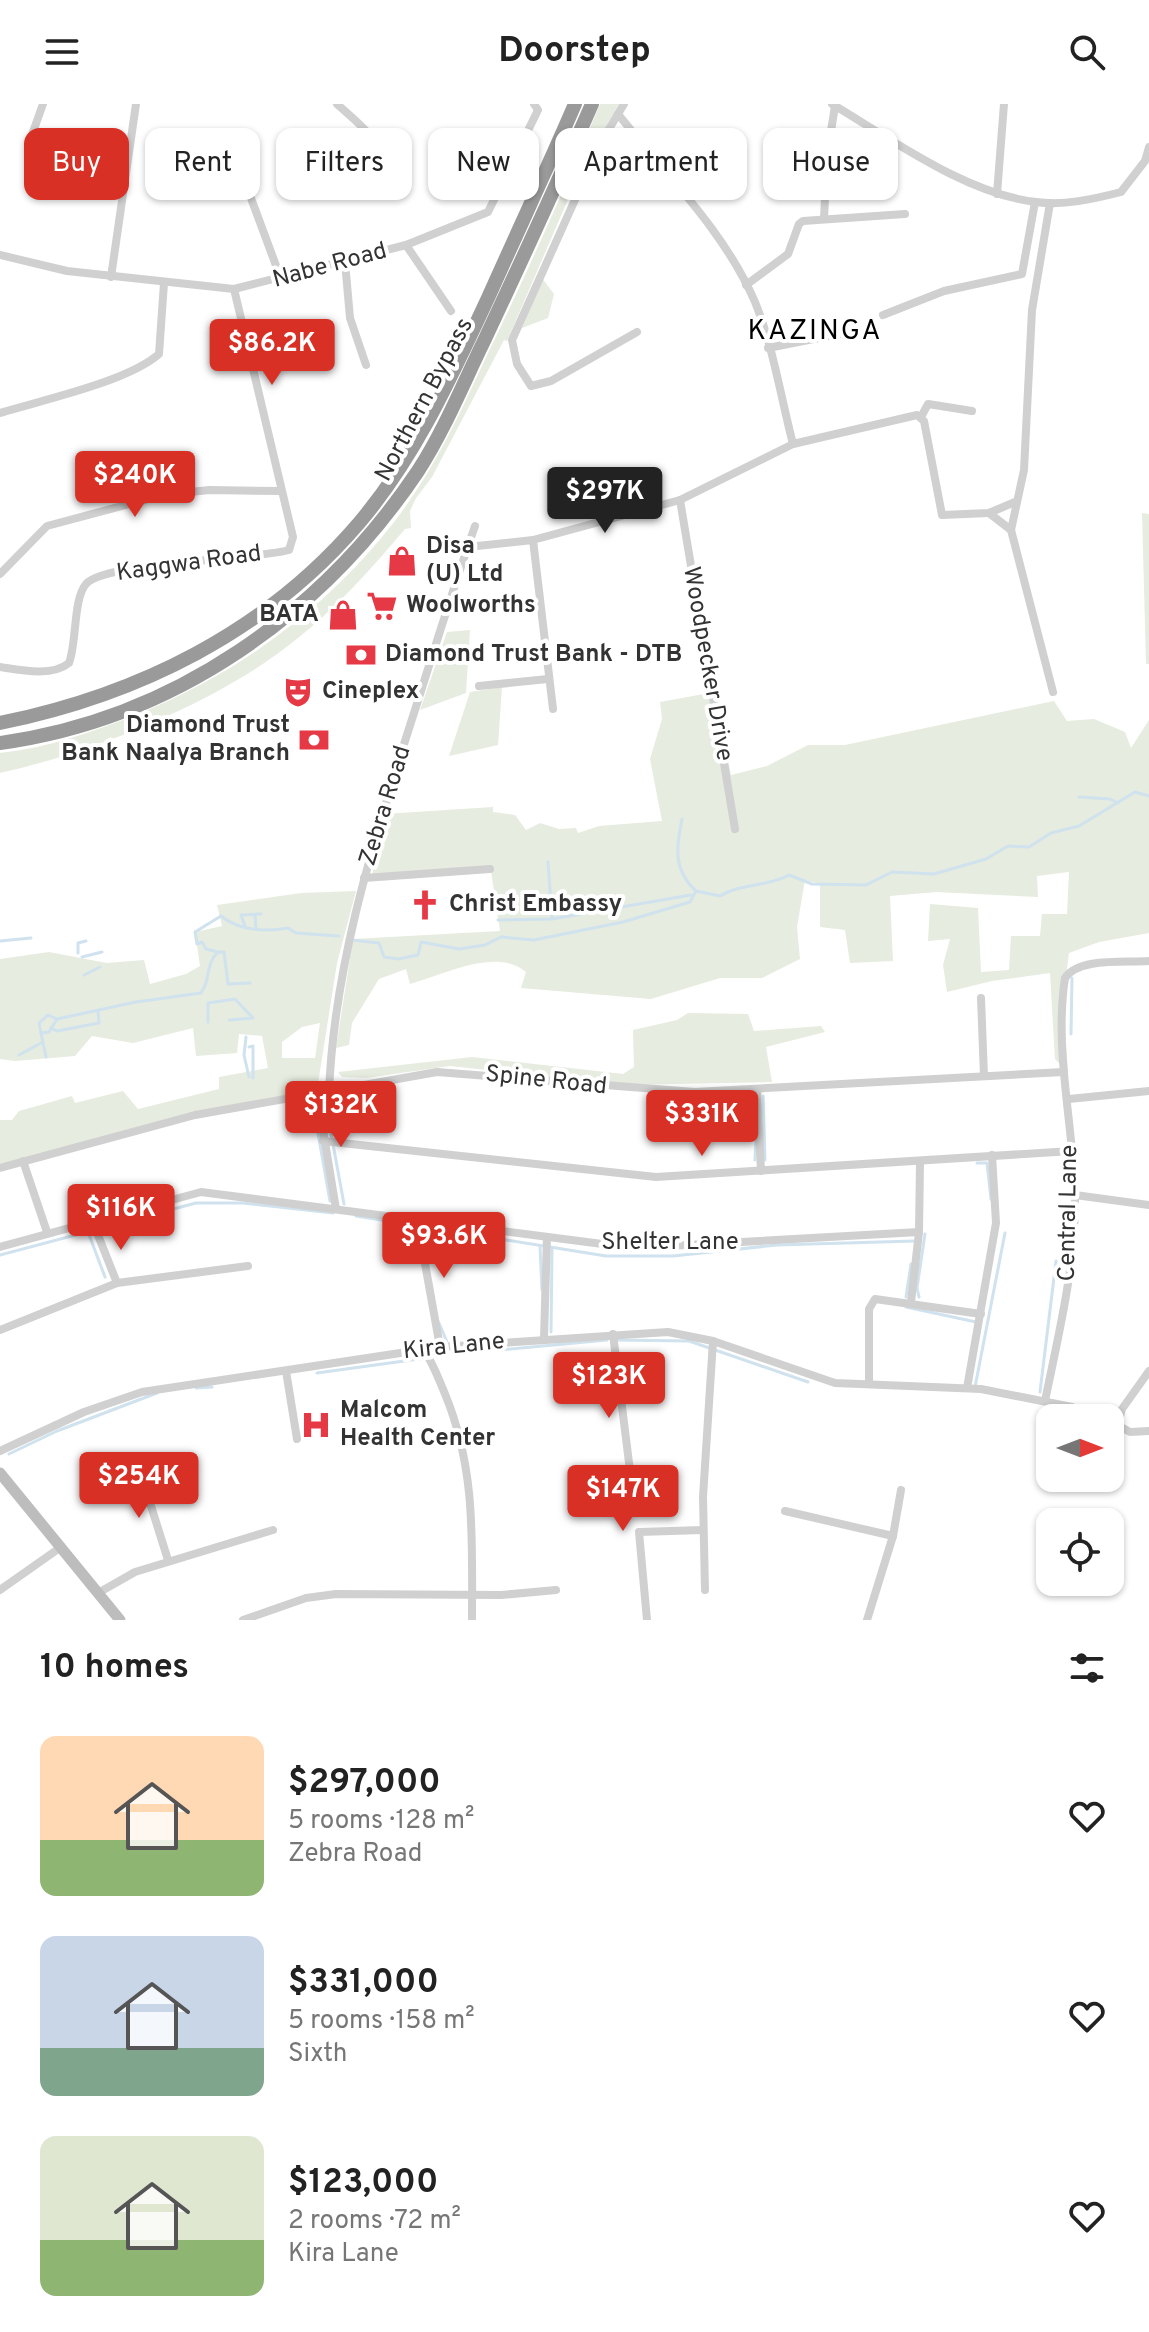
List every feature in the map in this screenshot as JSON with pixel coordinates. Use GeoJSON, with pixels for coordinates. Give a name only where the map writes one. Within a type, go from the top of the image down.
{"type":"FeatureCollection","features":[{"type":"Feature","properties":{"kind":"highway","name":"Northern Bypass"},"geometry":{"type":"LineString","coordinates":[[0,723],[61,710],[152,678],[229,636],[272,604],[359,523],[403,463],[443,395],[575,104]]}},
{"type":"Feature","properties":{"kind":"highway","name":"Northern Bypass"},"geometry":{"type":"LineString","coordinates":[[2,744],[75,728],[121,712],[201,675],[278,624],[341,569],[372,535],[420,468],[493,321],[592,104]]}},
{"type":"Feature","properties":{"kind":"main road"},"geometry":{"type":"LineString","coordinates":[[0,1473],[120,1620]]}},
{"type":"Feature","properties":{"kind":"street"},"geometry":{"type":"LineString","coordinates":[[34,128],[43,104]]}},
{"type":"Feature","properties":{"kind":"street"},"geometry":{"type":"LineString","coordinates":[[111,277],[136,104]]}},
{"type":"Feature","properties":{"kind":"street"},"geometry":{"type":"LineString","coordinates":[[337,104],[363,128]]}},
{"type":"Feature","properties":{"kind":"street"},"geometry":{"type":"LineString","coordinates":[[624,104],[574,199],[514,332],[513,348],[531,386],[551,381],[637,332]]}},
{"type":"Feature","properties":{"kind":"street"},"geometry":{"type":"LineString","coordinates":[[997,194],[1004,104]]}},
{"type":"Feature","properties":{"kind":"street"},"geometry":{"type":"LineString","coordinates":[[824,219],[827,156],[834,105],[975,186],[1035,202],[1050,203],[1121,192],[1147,161],[1149,147]]}},
{"type":"Feature","properties":{"kind":"street","name":"Nabe Road"},"geometry":{"type":"LineString","coordinates":[[0,255],[111,277],[234,289],[345,262],[406,245],[488,212],[538,106]]}},
{"type":"Feature","properties":{"kind":"street"},"geometry":{"type":"LineString","coordinates":[[618,114],[687,195],[746,285],[768,348],[793,444]]}},
{"type":"Feature","properties":{"kind":"street"},"geometry":{"type":"LineString","coordinates":[[252,200],[281,279]]}},
{"type":"Feature","properties":{"kind":"street"},"geometry":{"type":"LineString","coordinates":[[883,315],[944,291],[1022,274],[1035,202]]}},
{"type":"Feature","properties":{"kind":"street"},"geometry":{"type":"LineString","coordinates":[[1050,203],[1032,310],[1024,470],[1011,530],[1053,692]]}},
{"type":"Feature","properties":{"kind":"street"},"geometry":{"type":"LineString","coordinates":[[746,285],[788,254],[799,224],[824,219],[905,214]]}},
{"type":"Feature","properties":{"kind":"street"},"geometry":{"type":"LineString","coordinates":[[406,245],[451,311]]}},
{"type":"Feature","properties":{"kind":"street"},"geometry":{"type":"LineString","coordinates":[[345,262],[350,318],[366,365]]}},
{"type":"Feature","properties":{"kind":"street"},"geometry":{"type":"LineString","coordinates":[[0,413],[111,378],[152,361],[159,354],[164,283]]}},
{"type":"Feature","properties":{"kind":"street"},"geometry":{"type":"LineString","coordinates":[[0,574],[47,526],[163,495],[209,490],[280,491],[234,289]]}},
{"type":"Feature","properties":{"kind":"street"},"geometry":{"type":"LineString","coordinates":[[768,348],[849,332]]}},
{"type":"Feature","properties":{"kind":"street"},"geometry":{"type":"LineString","coordinates":[[972,411],[936,402],[928,404],[921,417],[942,515],[989,513],[1015,502]]}},
{"type":"Feature","properties":{"kind":"street"},"geometry":{"type":"LineString","coordinates":[[468,547],[533,540],[680,500],[793,444],[911,416],[921,417]]}},
{"type":"Feature","properties":{"kind":"street","name":"Kaggwa Road"},"geometry":{"type":"LineString","coordinates":[[0,667],[43,671],[62,668],[69,663],[83,591],[92,579],[153,565],[289,550],[293,537],[280,491]]}},
{"type":"Feature","properties":{"kind":"street","name":"Woodpecker Drive"},"geometry":{"type":"LineString","coordinates":[[680,500],[735,829]]}},
{"type":"Feature","properties":{"kind":"street"},"geometry":{"type":"LineString","coordinates":[[989,513],[1011,530]]}},
{"type":"Feature","properties":{"kind":"street","name":"Zebra Road"},"geometry":{"type":"LineString","coordinates":[[329,1092],[331,1047],[342,969],[364,878],[475,526]]}},
{"type":"Feature","properties":{"kind":"street"},"geometry":{"type":"LineString","coordinates":[[533,540],[553,709]]}},
{"type":"Feature","properties":{"kind":"street"},"geometry":{"type":"LineString","coordinates":[[479,686],[548,679]]}},
{"type":"Feature","properties":{"kind":"street"},"geometry":{"type":"LineString","coordinates":[[364,878],[490,869]]}},
{"type":"Feature","properties":{"kind":"street"},"geometry":{"type":"LineString","coordinates":[[1064,1072],[1064,984],[1070,972],[1083,965],[1149,961]]}},
{"type":"Feature","properties":{"kind":"street"},"geometry":{"type":"LineString","coordinates":[[981,998],[984,1076]]}},
{"type":"Feature","properties":{"kind":"street","name":"Spine Road"},"geometry":{"type":"LineString","coordinates":[[0,1168],[195,1115],[437,1072],[646,1091],[757,1089],[1064,1072]]}},
{"type":"Feature","properties":{"kind":"street","name":"Central Lane"},"geometry":{"type":"LineString","coordinates":[[1045,1401],[1072,1271],[1075,1195],[1069,1099],[1064,1072]]}},
{"type":"Feature","properties":{"kind":"street"},"geometry":{"type":"LineString","coordinates":[[757,1089],[761,1171]]}},
{"type":"Feature","properties":{"kind":"street"},"geometry":{"type":"LineString","coordinates":[[1069,1099],[1149,1091]]}},
{"type":"Feature","properties":{"kind":"street"},"geometry":{"type":"LineString","coordinates":[[317,1094],[328,1141],[336,1209]]}},
{"type":"Feature","properties":{"kind":"street"},"geometry":{"type":"LineString","coordinates":[[328,1141],[656,1177],[1072,1151]]}},
{"type":"Feature","properties":{"kind":"street"},"geometry":{"type":"LineString","coordinates":[[967,1388],[996,1223],[992,1155]]}},
{"type":"Feature","properties":{"kind":"street"},"geometry":{"type":"LineString","coordinates":[[23,1161],[47,1232]]}},
{"type":"Feature","properties":{"kind":"street"},"geometry":{"type":"LineString","coordinates":[[911,1302],[919,1232],[920,1162]]}},
{"type":"Feature","properties":{"kind":"street","name":"Shelter Lane"},"geometry":{"type":"LineString","coordinates":[[0,1247],[47,1232],[94,1226],[201,1192],[417,1219],[546,1244],[633,1248],[919,1232]]}},
{"type":"Feature","properties":{"kind":"street"},"geometry":{"type":"LineString","coordinates":[[1075,1195],[1149,1205]]}},
{"type":"Feature","properties":{"kind":"street"},"geometry":{"type":"LineString","coordinates":[[417,1219],[440,1347]]}},
{"type":"Feature","properties":{"kind":"street"},"geometry":{"type":"LineString","coordinates":[[94,1226],[117,1283]]}},
{"type":"Feature","properties":{"kind":"street"},"geometry":{"type":"LineString","coordinates":[[544,1338],[546,1244]]}},
{"type":"Feature","properties":{"kind":"street"},"geometry":{"type":"LineString","coordinates":[[0,1330],[117,1283],[248,1266]]}},
{"type":"Feature","properties":{"kind":"street"},"geometry":{"type":"LineString","coordinates":[[869,1384],[871,1304],[875,1299],[981,1314]]}},
{"type":"Feature","properties":{"kind":"street","name":"Kira Lane"},"geometry":{"type":"LineString","coordinates":[[0,1451],[111,1401],[142,1392],[440,1347],[544,1338],[614,1338],[668,1332],[825,1380],[967,1388],[1055,1404]]}},
{"type":"Feature","properties":{"kind":"street"},"geometry":{"type":"LineString","coordinates":[[614,1338],[633,1495]]}},
{"type":"Feature","properties":{"kind":"street"},"geometry":{"type":"LineString","coordinates":[[705,1590],[703,1530],[713,1346]]}},
{"type":"Feature","properties":{"kind":"street"},"geometry":{"type":"LineString","coordinates":[[423,1349],[448,1403],[468,1465],[474,1518],[472,1620]]}},
{"type":"Feature","properties":{"kind":"street"},"geometry":{"type":"LineString","coordinates":[[286,1371],[297,1439]]}},
{"type":"Feature","properties":{"kind":"street"},"geometry":{"type":"LineString","coordinates":[[1124,1406],[1149,1371]]}},
{"type":"Feature","properties":{"kind":"street"},"geometry":{"type":"LineString","coordinates":[[1124,1429],[1130,1432],[1149,1431]]}},
{"type":"Feature","properties":{"kind":"street"},"geometry":{"type":"LineString","coordinates":[[140,1471],[168,1560]]}},
{"type":"Feature","properties":{"kind":"street"},"geometry":{"type":"LineString","coordinates":[[867,1620],[893,1536],[901,1490]]}},
{"type":"Feature","properties":{"kind":"street"},"geometry":{"type":"LineString","coordinates":[[785,1511],[893,1536]]}},
{"type":"Feature","properties":{"kind":"street"},"geometry":{"type":"LineString","coordinates":[[98,1593],[135,1572],[168,1560],[273,1530]]}},
{"type":"Feature","properties":{"kind":"street"},"geometry":{"type":"LineString","coordinates":[[647,1620],[639,1532],[703,1530]]}},
{"type":"Feature","properties":{"kind":"street"},"geometry":{"type":"LineString","coordinates":[[0,1590],[61,1547]]}},
{"type":"Feature","properties":{"kind":"street"},"geometry":{"type":"LineString","coordinates":[[243,1620],[322,1596],[556,1590]]}},
{"type":"Feature","properties":{"kind":"shaded area"},"geometry":{"type":"Polygon","coordinates":[[[600,104],[619,104],[605,128],[590,128],[600,104]]]}},
{"type":"Feature","properties":{"kind":"shaded area"},"geometry":{"type":"Polygon","coordinates":[[[559,200],[568,200],[507,341],[504,340],[432,477],[416,498],[410,511],[411,528],[405,529],[327,613],[268,661],[196,702],[76,752],[0,773],[0,753],[54,743],[89,732],[140,713],[212,679],[279,634],[341,582],[394,522],[422,482],[468,397],[559,200]]]}},
{"type":"Feature","properties":{"kind":"shaded area"},"geometry":{"type":"Polygon","coordinates":[[[542,278],[554,294],[548,318],[522,328],[542,278]]]}},
{"type":"Feature","properties":{"kind":"shaded area"},"geometry":{"type":"Polygon","coordinates":[[[643,476],[650,504],[595,516],[590,481],[643,476]]]}},
{"type":"Feature","properties":{"kind":"shaded area"},"geometry":{"type":"Polygon","coordinates":[[[1142,513],[1149,514],[1149,664],[1146,664],[1142,513]]]}},
{"type":"Feature","properties":{"kind":"shaded area"},"geometry":{"type":"Polygon","coordinates":[[[470,630],[466,693],[420,710],[447,632],[470,630]]]}},
{"type":"Feature","properties":{"kind":"shaded area"},"geometry":{"type":"Polygon","coordinates":[[[502,687],[498,745],[449,756],[470,692],[502,687]]]}},
{"type":"Feature","properties":{"kind":"shaded area"},"geometry":{"type":"Polygon","coordinates":[[[715,692],[731,775],[767,766],[808,745],[845,745],[1054,701],[1067,721],[1094,719],[1125,732],[1131,748],[1149,720],[1149,933],[1099,942],[1069,953],[1063,999],[1068,1073],[1055,1059],[1050,973],[992,981],[947,992],[943,965],[950,939],[928,941],[930,904],[978,908],[981,972],[1009,970],[1011,936],[1040,936],[1042,914],[1067,914],[1069,872],[1037,876],[1038,897],[936,892],[890,896],[893,961],[850,963],[845,930],[820,927],[820,884],[805,880],[797,927],[800,959],[762,978],[720,978],[651,999],[521,988],[526,972],[500,962],[470,965],[410,984],[406,969],[379,979],[352,1023],[349,1045],[336,1048],[353,939],[500,931],[491,871],[494,867],[372,876],[384,814],[493,807],[493,812],[515,815],[526,830],[540,823],[559,829],[576,828],[578,833],[599,826],[662,821],[650,759],[662,719],[660,702],[715,692]]]}},
{"type":"Feature","properties":{"kind":"shaded area"},"geometry":{"type":"Polygon","coordinates":[[[356,891],[337,963],[317,1090],[233,1105],[0,1164],[0,1120],[12,1120],[19,1111],[72,1096],[75,1103],[123,1091],[138,1109],[219,1089],[219,1077],[268,1068],[262,1036],[239,1034],[237,1053],[196,1056],[193,1028],[133,1043],[92,1036],[75,1056],[15,1061],[0,1059],[0,959],[49,952],[107,963],[144,960],[150,984],[186,974],[200,966],[195,932],[222,926],[217,905],[301,893],[356,891]],[[320,1023],[302,1027],[282,1042],[282,1058],[315,1058],[320,1023]]]}},
{"type":"Feature","properties":{"kind":"shaded area"},"geometry":{"type":"Polygon","coordinates":[[[688,1013],[748,1014],[754,1031],[821,1026],[825,1032],[766,1047],[772,1082],[626,1085],[450,1066],[366,1078],[342,1077],[338,1072],[472,1057],[623,1074],[634,1067],[633,1030],[677,1020],[688,1013]]]}},
{"type":"Feature","properties":{"kind":"waterway"},"geometry":{"type":"LineString","coordinates":[[352,940],[379,943],[384,957],[398,959],[418,955],[421,942],[459,949],[485,945],[501,937],[534,940],[623,922],[690,902],[696,891],[720,896],[789,875],[812,884],[866,885],[892,872],[934,874],[986,859],[1008,846],[1029,847],[1051,833],[1079,826],[1135,792],[1149,796]]}},
{"type":"Feature","properties":{"kind":"waterway"},"geometry":{"type":"LineString","coordinates":[[1079,797],[1110,799],[1118,803]]}},
{"type":"Feature","properties":{"kind":"waterway"},"geometry":{"type":"LineString","coordinates":[[682,819],[678,858],[683,875],[696,891]]}},
{"type":"Feature","properties":{"kind":"waterway"},"geometry":{"type":"LineString","coordinates":[[548,862],[552,918]]}},
{"type":"Feature","properties":{"kind":"waterway"},"geometry":{"type":"LineString","coordinates":[[498,920],[552,919],[691,895]]}},
{"type":"Feature","properties":{"kind":"waterway"},"geometry":{"type":"LineString","coordinates":[[245,926],[241,915],[261,914]]}},
{"type":"Feature","properties":{"kind":"waterway"},"geometry":{"type":"LineString","coordinates":[[255,915],[256,929]]}},
{"type":"Feature","properties":{"kind":"waterway"},"geometry":{"type":"LineString","coordinates":[[57,1019],[49,1032],[41,1033],[39,1023],[48,1015],[57,1019],[136,1002],[201,993],[211,962],[218,952],[206,949],[202,942],[197,944],[195,932],[221,916],[236,925],[253,929],[288,928],[296,933],[339,936]]}},
{"type":"Feature","properties":{"kind":"waterway"},"geometry":{"type":"LineString","coordinates":[[0,941],[31,938]]}},
{"type":"Feature","properties":{"kind":"waterway"},"geometry":{"type":"LineString","coordinates":[[78,953],[78,943],[86,941]]}},
{"type":"Feature","properties":{"kind":"waterway"},"geometry":{"type":"LineString","coordinates":[[82,957],[102,952]]}},
{"type":"Feature","properties":{"kind":"waterway"},"geometry":{"type":"LineString","coordinates":[[219,952],[224,952],[228,984],[250,983]]}},
{"type":"Feature","properties":{"kind":"waterway"},"geometry":{"type":"LineString","coordinates":[[84,975],[100,967]]}},
{"type":"Feature","properties":{"kind":"waterway"},"geometry":{"type":"LineString","coordinates":[[1071,1034],[1072,978]]}},
{"type":"Feature","properties":{"kind":"waterway"},"geometry":{"type":"LineString","coordinates":[[208,1022],[208,1003],[235,999],[253,1018],[229,1020]]}},
{"type":"Feature","properties":{"kind":"waterway"},"geometry":{"type":"LineString","coordinates":[[51,1028],[57,1031],[99,1023],[98,1011]]}},
{"type":"Feature","properties":{"kind":"waterway"},"geometry":{"type":"LineString","coordinates":[[41,1033],[46,1057]]}},
{"type":"Feature","properties":{"kind":"waterway"},"geometry":{"type":"LineString","coordinates":[[246,1037],[244,1055],[249,1077]]}},
{"type":"Feature","properties":{"kind":"waterway"},"geometry":{"type":"LineString","coordinates":[[19,1055],[43,1042]]}},
{"type":"Feature","properties":{"kind":"waterway"},"geometry":{"type":"LineString","coordinates":[[249,1047],[253,1046],[253,1078]]}},
{"type":"Feature","properties":{"kind":"waterway"},"geometry":{"type":"LineString","coordinates":[[763,1096],[765,1160]]}},
{"type":"Feature","properties":{"kind":"waterway"},"geometry":{"type":"LineString","coordinates":[[325,1101],[344,1204]]}},
{"type":"Feature","properties":{"kind":"waterway"},"geometry":{"type":"LineString","coordinates":[[313,1105],[330,1201]]}},
{"type":"Feature","properties":{"kind":"waterway"},"geometry":{"type":"LineString","coordinates":[[755,1160],[756,1136]]}},
{"type":"Feature","properties":{"kind":"waterway"},"geometry":{"type":"LineString","coordinates":[[977,1163],[987,1163],[991,1199]]}},
{"type":"Feature","properties":{"kind":"waterway"},"geometry":{"type":"LineString","coordinates":[[0,1255],[196,1203],[243,1203],[333,1213]]}},
{"type":"Feature","properties":{"kind":"waterway"},"geometry":{"type":"LineString","coordinates":[[356,1216],[606,1256],[673,1256],[777,1245],[915,1241]]}},
{"type":"Feature","properties":{"kind":"waterway"},"geometry":{"type":"LineString","coordinates":[[88,1232],[105,1277]]}},
{"type":"Feature","properties":{"kind":"waterway"},"geometry":{"type":"LineString","coordinates":[[975,1387],[1005,1233]]}},
{"type":"Feature","properties":{"kind":"waterway"},"geometry":{"type":"LineString","coordinates":[[919,1297],[917,1288],[925,1234]]}},
{"type":"Feature","properties":{"kind":"waterway"},"geometry":{"type":"LineString","coordinates":[[540,1246],[542,1290]]}},
{"type":"Feature","properties":{"kind":"waterway"},"geometry":{"type":"LineString","coordinates":[[551,1332],[552,1249]]}},
{"type":"Feature","properties":{"kind":"waterway"},"geometry":{"type":"LineString","coordinates":[[1040,1392],[1056,1261]]}},
{"type":"Feature","properties":{"kind":"waterway"},"geometry":{"type":"LineString","coordinates":[[906,1297],[911,1264]]}},
{"type":"Feature","properties":{"kind":"waterway"},"geometry":{"type":"LineString","coordinates":[[906,1307],[976,1322]]}},
{"type":"Feature","properties":{"kind":"waterway"},"geometry":{"type":"LineString","coordinates":[[439,1323],[447,1342]]}},
{"type":"Feature","properties":{"kind":"waterway"},"geometry":{"type":"LineString","coordinates":[[499,1350],[607,1340]]}},
{"type":"Feature","properties":{"kind":"waterway"},"geometry":{"type":"LineString","coordinates":[[615,1340],[689,1341],[808,1382]]}},
{"type":"Feature","properties":{"kind":"waterway"},"geometry":{"type":"LineString","coordinates":[[317,1373],[426,1358]]}},
{"type":"Feature","properties":{"kind":"waterway"},"geometry":{"type":"LineString","coordinates":[[196,1388],[212,1387]]}},
{"type":"Feature","properties":{"kind":"waterway"},"geometry":{"type":"LineString","coordinates":[[9,1454],[57,1431],[157,1393]]}},
{"type":"Feature","properties":{"kind":"place","name":"Disa (U) Ltd"},"geometry":{"type":"Point","coordinates":[402,561]}},
{"type":"Feature","properties":{"kind":"place","name":"Woolworths"},"geometry":{"type":"Point","coordinates":[382,606]}},
{"type":"Feature","properties":{"kind":"place","name":"BATA"},"geometry":{"type":"Point","coordinates":[343,615]}},
{"type":"Feature","properties":{"kind":"place","name":"Diamond Trust Bank - DTB"},"geometry":{"type":"Point","coordinates":[361,655]}},
{"type":"Feature","properties":{"kind":"place","name":"Cineplex"},"geometry":{"type":"Point","coordinates":[298,692]}},
{"type":"Feature","properties":{"kind":"place","name":"Diamond Trust Bank Naalya Branch"},"geometry":{"type":"Point","coordinates":[314,740]}},
{"type":"Feature","properties":{"kind":"place","name":"Christ Embassy"},"geometry":{"type":"Point","coordinates":[425,905]}},
{"type":"Feature","properties":{"kind":"place","name":"Malcom Health Center"},"geometry":{"type":"Point","coordinates":[316,1425]}},
{"type":"Feature","properties":{"kind":"district","name":"KAZINGA"},"geometry":{"type":"Point","coordinates":[815,332]}}]}
